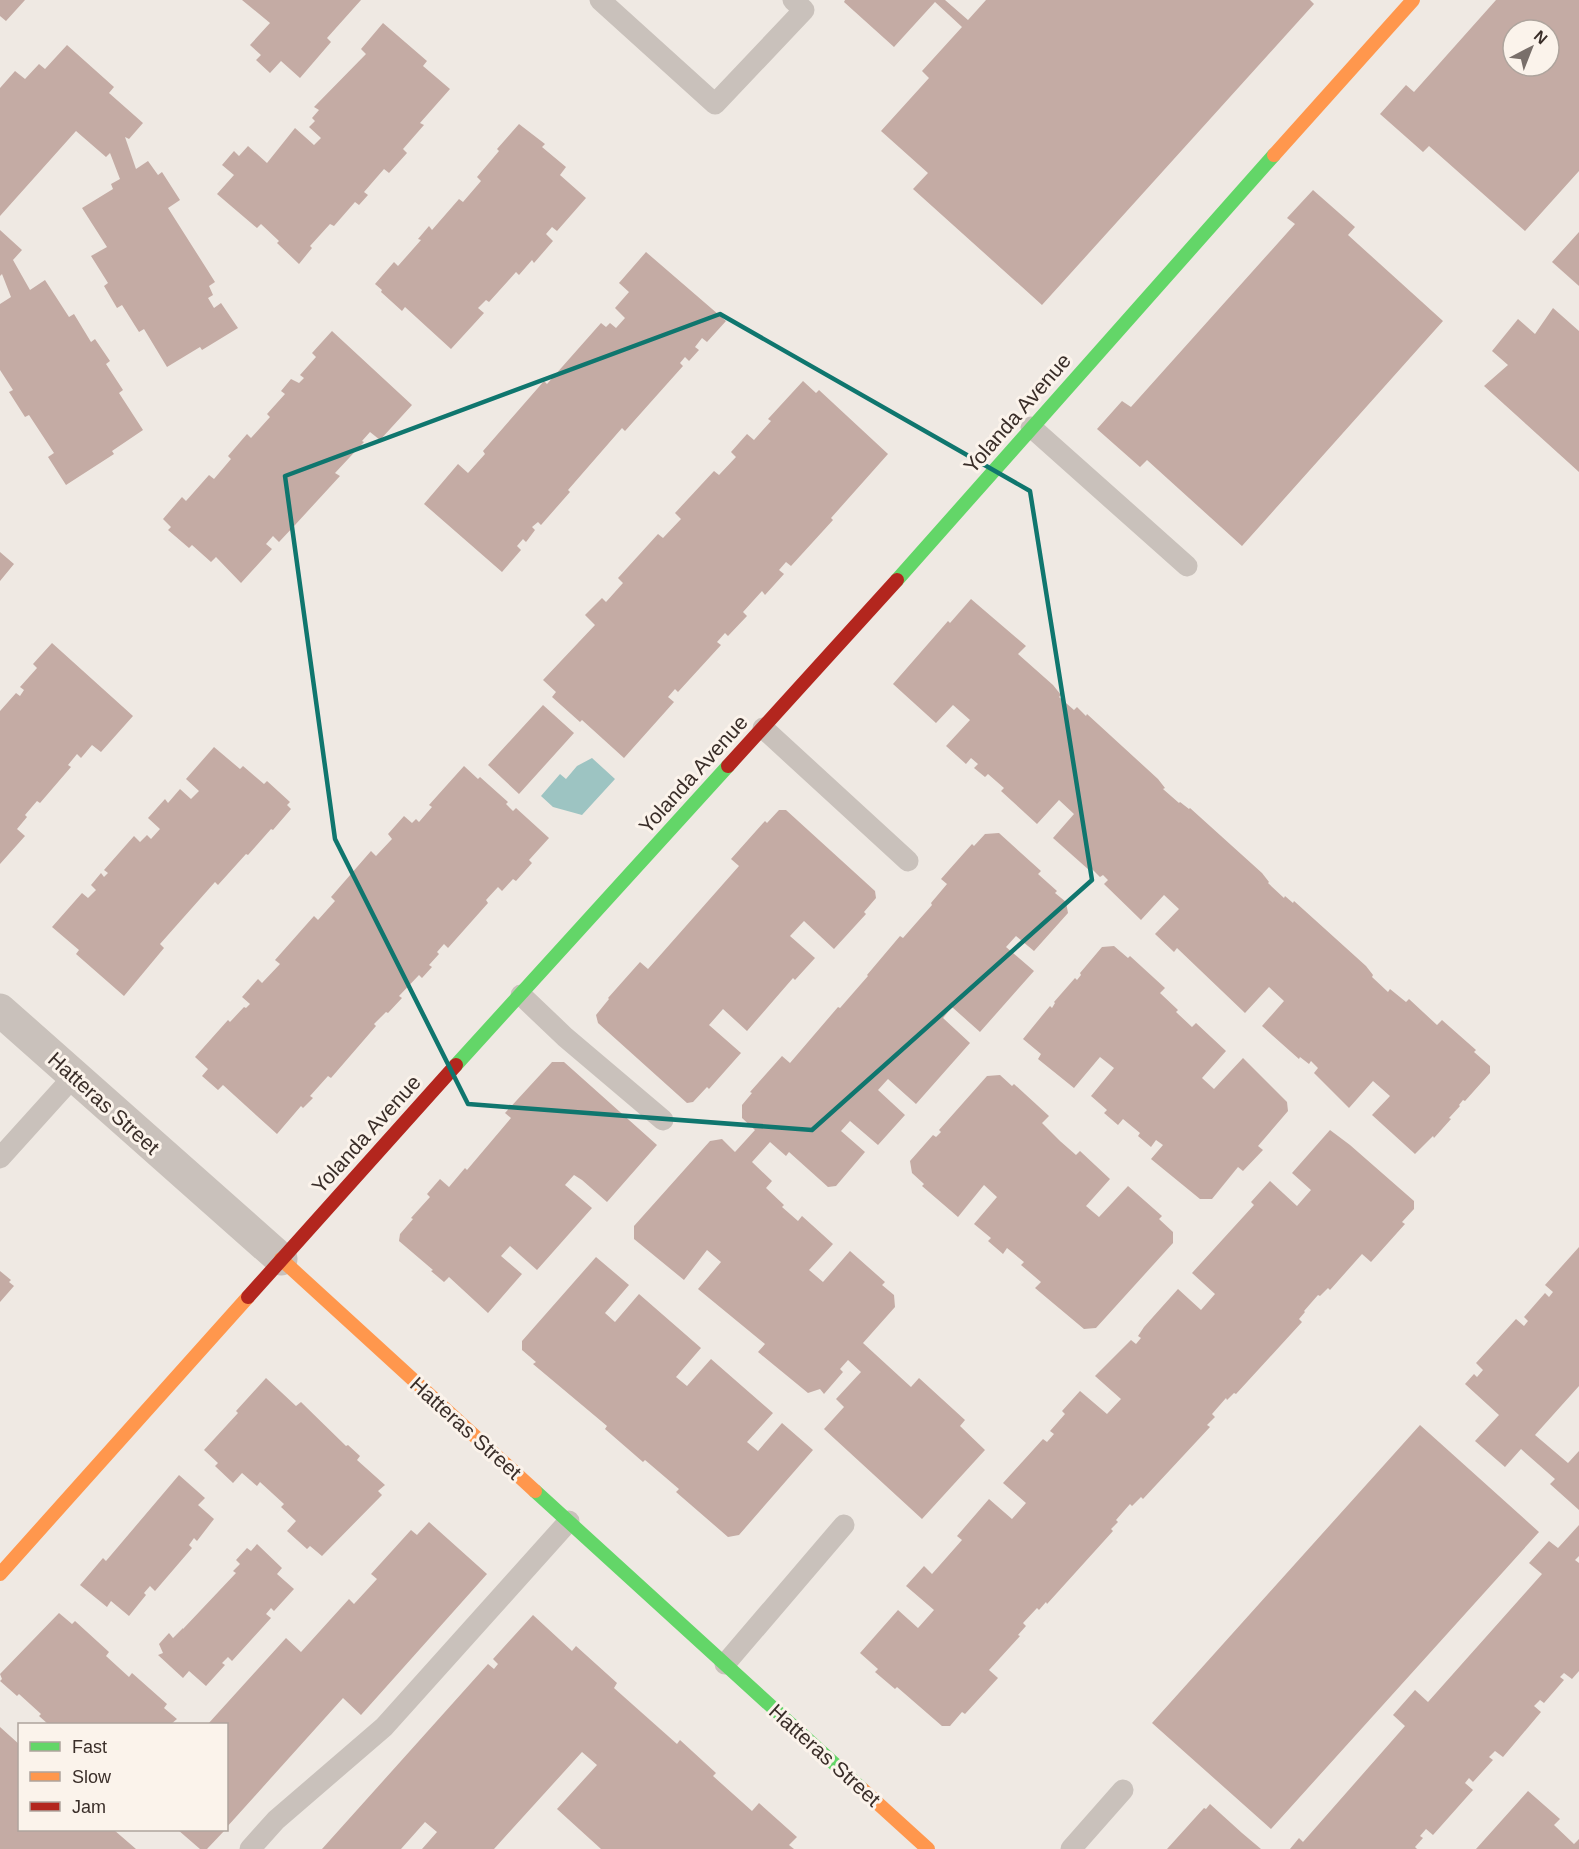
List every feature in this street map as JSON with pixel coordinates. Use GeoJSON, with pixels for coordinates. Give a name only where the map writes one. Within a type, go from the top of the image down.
{"type":"FeatureCollection","features":[{"type":"Feature","properties":{"kind":"street","name":"Yolanda Avenue"},"geometry":{"type":"LineString","coordinates":[[0,1574],[281,1259],[949,522],[1031,427],[1413,0]]}},
{"type":"Feature","properties":{"kind":"street","name":"Hatteras Street"},"geometry":{"type":"LineString","coordinates":[[0,1010],[281,1259],[928,1849]]}},
{"type":"Feature","properties":{"kind":"lane"},"geometry":{"type":"LineString","coordinates":[[600,0],[715,104],[804,10],[793,0]]}},
{"type":"Feature","properties":{"kind":"lane"},"geometry":{"type":"LineString","coordinates":[[1031,427],[1187,566]]}},
{"type":"Feature","properties":{"kind":"lane"},"geometry":{"type":"LineString","coordinates":[[763,728],[908,861]]}},
{"type":"Feature","properties":{"kind":"lane"},"geometry":{"type":"LineString","coordinates":[[521,995],[565,1037],[663,1120]]}},
{"type":"Feature","properties":{"kind":"lane"},"geometry":{"type":"LineString","coordinates":[[0,1158],[74,1076]]}},
{"type":"Feature","properties":{"kind":"lane"},"geometry":{"type":"LineString","coordinates":[[250,1849],[276,1820],[384,1727],[569,1521]]}},
{"type":"Feature","properties":{"kind":"lane"},"geometry":{"type":"LineString","coordinates":[[724,1664],[844,1525]]}},
{"type":"Feature","properties":{"kind":"lane"},"geometry":{"type":"LineString","coordinates":[[1071,1849],[1124,1791]]}},
{"type":"Feature","properties":{"kind":"highlighted area"},"geometry":{"type":"Polygon","coordinates":[[[720,314],[1030,491],[1092,880],[812,1130],[468,1104],[335,839],[285,476],[720,314]]]}},
{"type":"Feature","properties":{"kind":"water"},"geometry":{"type":"Polygon","coordinates":[[[592,758],[615,779],[582,815],[553,807],[541,796],[560,774],[566,779],[577,766],[592,758]]]}},
{"type":"Feature","properties":{"kind":"building"},"geometry":{"type":"Polygon","coordinates":[[[0,0],[25,0],[6,21],[0,16],[0,0]]]}},
{"type":"Feature","properties":{"kind":"building"},"geometry":{"type":"Polygon","coordinates":[[[242,0],[361,0],[327,38],[331,42],[300,78],[281,61],[270,73],[256,60],[261,55],[250,45],[270,23],[242,0]]]}},
{"type":"Feature","properties":{"kind":"building"},"geometry":{"type":"Polygon","coordinates":[[[845,0],[945,0],[968,20],[986,0],[1310,0],[1314,4],[1042,305],[913,189],[928,173],[881,131],[929,78],[922,71],[962,27],[935,2],[894,47],[844,2],[845,0]]]}},
{"type":"Feature","properties":{"kind":"building"},"geometry":{"type":"Polygon","coordinates":[[[1496,0],[1579,0],[1579,171],[1525,231],[1429,146],[1423,152],[1380,114],[1406,85],[1414,92],[1496,0]]]}},
{"type":"Feature","properties":{"kind":"building"},"geometry":{"type":"Polygon","coordinates":[[[383,23],[427,61],[423,66],[450,89],[420,123],[424,125],[403,149],[407,153],[389,173],[384,169],[364,192],[368,195],[359,205],[355,202],[334,226],[330,224],[310,246],[312,248],[299,264],[261,224],[257,228],[217,194],[234,175],[222,165],[234,151],[239,156],[248,146],[267,163],[295,128],[314,145],[321,138],[309,127],[315,121],[312,118],[319,110],[314,107],[366,54],[361,49],[383,23]]]}},
{"type":"Feature","properties":{"kind":"building"},"geometry":{"type":"Polygon","coordinates":[[[67,45],[114,87],[109,93],[143,123],[129,139],[125,137],[136,169],[148,161],[158,175],[162,172],[180,200],[168,208],[215,282],[209,286],[213,295],[208,298],[214,308],[221,303],[238,328],[202,350],[200,347],[167,367],[144,329],[139,332],[122,305],[117,308],[104,286],[108,283],[91,256],[107,247],[82,208],[113,189],[111,184],[120,179],[110,153],[106,157],[76,131],[0,216],[0,88],[15,71],[25,79],[39,64],[45,69],[67,45]]]}},
{"type":"Feature","properties":{"kind":"building"},"geometry":{"type":"Polygon","coordinates":[[[519,124],[545,144],[542,147],[566,167],[560,175],[586,198],[557,231],[552,227],[546,234],[553,241],[534,263],[532,260],[519,275],[516,272],[489,302],[486,300],[478,308],[484,313],[451,349],[405,307],[402,311],[375,284],[394,262],[398,266],[421,240],[418,239],[429,226],[432,230],[459,199],[463,202],[481,181],[477,177],[499,151],[497,149],[519,124]]]}},
{"type":"Feature","properties":{"kind":"building"},"geometry":{"type":"Polygon","coordinates":[[[1313,190],[1355,227],[1348,235],[1443,321],[1242,546],[1147,460],[1140,467],[1097,429],[1122,401],[1131,407],[1295,224],[1287,218],[1313,190]]]}},
{"type":"Feature","properties":{"kind":"building"},"geometry":{"type":"Polygon","coordinates":[[[0,230],[22,250],[13,260],[30,290],[45,280],[69,317],[74,314],[91,342],[95,339],[110,361],[106,364],[123,390],[119,393],[143,430],[112,451],[114,454],[66,485],[48,457],[54,453],[29,415],[25,417],[9,392],[13,390],[0,370],[0,304],[11,297],[2,274],[0,276],[0,230]]]}},
{"type":"Feature","properties":{"kind":"building"},"geometry":{"type":"Polygon","coordinates":[[[1579,232],[1579,286],[1552,262],[1579,232]]]}},
{"type":"Feature","properties":{"kind":"building"},"geometry":{"type":"Polygon","coordinates":[[[646,252],[726,321],[707,342],[702,338],[695,347],[699,350],[689,361],[685,357],[680,363],[683,366],[625,431],[622,428],[541,525],[538,522],[532,527],[535,530],[526,542],[523,539],[517,546],[521,550],[502,572],[424,504],[458,464],[468,473],[485,454],[483,451],[544,381],[547,384],[601,323],[606,327],[610,323],[616,328],[625,318],[615,308],[629,292],[619,283],[646,252]]]}},
{"type":"Feature","properties":{"kind":"building"},"geometry":{"type":"Polygon","coordinates":[[[1553,308],[1579,331],[1579,472],[1484,386],[1508,365],[1492,351],[1518,319],[1535,334],[1553,308]]]}},
{"type":"Feature","properties":{"kind":"building"},"geometry":{"type":"Polygon","coordinates":[[[332,331],[412,405],[380,440],[370,432],[362,441],[364,442],[335,473],[340,476],[295,525],[279,542],[273,536],[266,544],[272,549],[241,583],[216,557],[211,562],[192,545],[189,548],[168,530],[171,527],[163,519],[182,497],[186,501],[209,475],[214,479],[231,459],[228,456],[247,434],[251,438],[270,417],[267,414],[285,394],[281,391],[291,379],[299,383],[304,378],[300,375],[316,357],[312,353],[332,331]]]}},
{"type":"Feature","properties":{"kind":"building"},"geometry":{"type":"Polygon","coordinates":[[[803,381],[816,393],[819,390],[888,454],[791,566],[786,562],[779,570],[784,574],[765,595],[762,591],[743,612],[747,616],[728,636],[725,633],[717,642],[721,645],[678,692],[675,689],[668,697],[674,702],[624,758],[582,720],[580,722],[552,697],[556,692],[543,680],[595,625],[585,615],[602,598],[606,602],[623,583],[618,578],[658,534],[663,538],[681,519],[675,513],[714,471],[719,475],[736,457],[731,452],[747,434],[754,440],[771,421],[768,419],[803,381]]]}},
{"type":"Feature","properties":{"kind":"building"},"geometry":{"type":"Polygon","coordinates":[[[0,552],[14,564],[0,581],[0,552]]]}},
{"type":"Feature","properties":{"kind":"building"},"geometry":{"type":"Polygon","coordinates":[[[971,599],[1026,646],[1018,654],[1053,685],[1061,695],[1059,697],[1074,710],[1077,707],[1086,716],[1087,714],[1158,779],[1165,788],[1163,789],[1179,803],[1190,808],[1262,873],[1268,883],[1284,898],[1285,896],[1293,903],[1294,901],[1366,966],[1373,975],[1372,977],[1388,992],[1390,989],[1406,1002],[1409,999],[1437,1025],[1442,1020],[1476,1050],[1474,1052],[1490,1066],[1490,1073],[1465,1101],[1463,1100],[1449,1118],[1451,1119],[1415,1154],[1372,1115],[1390,1096],[1373,1081],[1349,1108],[1314,1073],[1318,1068],[1311,1061],[1309,1064],[1300,1057],[1299,1059],[1262,1026],[1284,1001],[1269,987],[1245,1013],[1177,948],[1174,952],[1155,934],[1179,909],[1164,895],[1141,920],[1104,884],[1108,880],[1103,875],[1100,877],[1091,868],[1089,870],[1053,838],[1074,814],[1059,800],[1037,824],[1001,791],[1004,788],[988,774],[985,777],[974,768],[978,764],[971,758],[966,764],[946,746],[970,720],[953,705],[936,723],[893,684],[948,621],[950,623],[971,599]]]}},
{"type":"Feature","properties":{"kind":"building"},"geometry":{"type":"Polygon","coordinates":[[[52,643],[133,716],[101,752],[92,745],[81,758],[77,754],[68,765],[71,767],[40,803],[37,801],[25,815],[27,817],[17,829],[25,836],[0,864],[0,711],[16,693],[20,696],[24,690],[20,687],[37,668],[33,664],[52,643]]]}},
{"type":"Feature","properties":{"kind":"building"},"geometry":{"type":"Polygon","coordinates":[[[543,705],[574,733],[519,794],[488,765],[543,705]]]}},
{"type":"Feature","properties":{"kind":"building"},"geometry":{"type":"Polygon","coordinates":[[[214,747],[240,769],[243,766],[264,784],[267,781],[290,802],[287,805],[291,809],[218,885],[215,882],[160,944],[164,948],[124,996],[76,954],[79,950],[52,927],[82,893],[88,898],[96,890],[91,885],[101,873],[104,877],[108,873],[104,870],[134,836],[140,842],[147,835],[151,839],[160,829],[148,818],[165,799],[168,803],[180,789],[191,799],[199,791],[186,779],[214,747]]]}},
{"type":"Feature","properties":{"kind":"building"},"geometry":{"type":"Polygon","coordinates":[[[464,766],[508,802],[506,804],[513,811],[516,808],[549,838],[529,860],[532,863],[516,881],[513,879],[502,891],[498,887],[486,900],[488,903],[448,948],[444,944],[429,965],[432,967],[422,978],[419,975],[399,996],[402,998],[374,1024],[376,1026],[331,1078],[328,1076],[310,1096],[313,1098],[303,1108],[301,1106],[277,1134],[223,1085],[218,1090],[202,1076],[208,1069],[195,1057],[228,1020],[230,1022],[250,1004],[242,997],[258,979],[262,983],[280,964],[275,960],[314,916],[318,920],[335,901],[331,897],[371,851],[376,856],[392,839],[388,834],[404,816],[412,823],[416,819],[419,822],[432,807],[429,805],[464,766]]]}},
{"type":"Feature","properties":{"kind":"building"},"geometry":{"type":"Polygon","coordinates":[[[779,810],[786,810],[875,891],[876,898],[864,912],[866,914],[834,949],[804,921],[790,936],[815,958],[795,980],[793,978],[747,1031],[723,1009],[709,1025],[741,1053],[709,1089],[707,1087],[693,1102],[687,1103],[598,1023],[596,1015],[640,962],[648,969],[739,866],[731,859],[765,821],[767,823],[779,810]]]}},
{"type":"Feature","properties":{"kind":"building"},"geometry":{"type":"Polygon","coordinates":[[[999,833],[1041,871],[1038,874],[1066,902],[1068,913],[1034,951],[1016,936],[1006,947],[1034,971],[980,1032],[952,1007],[943,1018],[970,1043],[916,1104],[888,1079],[878,1090],[905,1115],[878,1145],[850,1121],[841,1131],[865,1152],[836,1186],[828,1187],[789,1152],[786,1156],[770,1142],[752,1162],[772,1181],[766,1188],[784,1205],[782,1207],[798,1221],[802,1216],[833,1244],[809,1270],[823,1282],[850,1251],[885,1282],[882,1285],[894,1295],[895,1307],[863,1343],[911,1387],[919,1378],[965,1420],[960,1426],[985,1450],[922,1519],[824,1429],[844,1407],[836,1399],[861,1372],[848,1360],[840,1369],[843,1372],[824,1394],[820,1389],[808,1393],[758,1352],[765,1344],[698,1289],[721,1262],[707,1250],[684,1280],[634,1239],[634,1226],[710,1141],[722,1139],[735,1152],[755,1130],[742,1118],[742,1105],[752,1093],[750,1092],[782,1056],[790,1063],[868,976],[900,936],[903,938],[947,884],[941,879],[972,844],[974,846],[985,834],[999,833]]]}},
{"type":"Feature","properties":{"kind":"building"},"geometry":{"type":"Polygon","coordinates":[[[1114,946],[1128,958],[1130,956],[1165,988],[1160,993],[1192,1027],[1196,1023],[1226,1051],[1202,1078],[1214,1089],[1243,1058],[1287,1102],[1288,1111],[1258,1146],[1263,1150],[1243,1171],[1238,1167],[1212,1199],[1200,1199],[1151,1159],[1163,1145],[1156,1140],[1151,1147],[1138,1136],[1140,1133],[1123,1119],[1118,1125],[1104,1113],[1107,1110],[1091,1096],[1114,1068],[1100,1057],[1074,1088],[1038,1059],[1041,1054],[1023,1039],[1050,1006],[1052,1008],[1054,1002],[1075,978],[1077,980],[1080,973],[1102,947],[1114,946]]]}},
{"type":"Feature","properties":{"kind":"building"},"geometry":{"type":"Polygon","coordinates":[[[552,1062],[564,1062],[657,1145],[607,1202],[574,1175],[565,1185],[592,1208],[537,1270],[510,1246],[501,1256],[522,1274],[488,1313],[449,1277],[444,1282],[431,1271],[433,1270],[399,1241],[400,1234],[430,1197],[427,1194],[440,1179],[449,1187],[465,1168],[467,1170],[511,1118],[505,1113],[552,1062]]]}},
{"type":"Feature","properties":{"kind":"building"},"geometry":{"type":"Polygon","coordinates":[[[1000,1075],[1012,1086],[1014,1084],[1049,1116],[1042,1123],[1060,1141],[1076,1155],[1080,1151],[1110,1179],[1086,1206],[1099,1217],[1128,1186],[1162,1216],[1159,1219],[1173,1232],[1173,1243],[1096,1328],[1084,1329],[1035,1288],[1041,1282],[1021,1265],[1024,1262],[1007,1248],[1003,1254],[988,1241],[991,1238],[974,1224],[997,1197],[984,1185],[958,1217],[922,1186],[924,1184],[912,1173],[910,1161],[933,1135],[936,1137],[941,1132],[939,1130],[987,1076],[1000,1075]]]}},
{"type":"Feature","properties":{"kind":"building"},"geometry":{"type":"Polygon","coordinates":[[[1330,1130],[1414,1201],[1414,1209],[1402,1222],[1405,1224],[1371,1262],[1362,1254],[1330,1290],[1328,1288],[1320,1296],[1318,1295],[1299,1319],[1302,1322],[1236,1394],[1234,1393],[1227,1400],[1226,1398],[1212,1414],[1215,1417],[1207,1425],[1210,1427],[1143,1499],[1141,1497],[1132,1506],[1130,1504],[1116,1520],[1118,1522],[1111,1529],[1113,1531],[1047,1604],[1046,1602],[1039,1610],[1037,1608],[1023,1623],[1026,1626],[1018,1635],[1020,1636],[989,1670],[998,1678],[965,1714],[962,1712],[950,1726],[942,1726],[897,1687],[895,1689],[875,1672],[878,1669],[860,1653],[898,1610],[918,1628],[934,1610],[906,1586],[924,1566],[932,1574],[962,1540],[957,1536],[989,1499],[1012,1519],[1026,1503],[1003,1483],[1043,1439],[1047,1442],[1054,1434],[1050,1431],[1065,1414],[1062,1411],[1080,1391],[1107,1414],[1121,1399],[1095,1376],[1131,1340],[1136,1344],[1141,1338],[1138,1336],[1144,1327],[1178,1289],[1201,1310],[1215,1294],[1192,1273],[1254,1205],[1251,1202],[1270,1181],[1297,1206],[1311,1190],[1292,1173],[1330,1130]]]}},
{"type":"Feature","properties":{"kind":"building"},"geometry":{"type":"Polygon","coordinates":[[[1579,1247],[1579,1386],[1535,1435],[1568,1463],[1579,1451],[1579,1510],[1550,1484],[1555,1479],[1521,1449],[1505,1467],[1475,1441],[1499,1415],[1465,1384],[1474,1374],[1477,1377],[1483,1370],[1476,1363],[1516,1319],[1524,1326],[1528,1321],[1524,1317],[1545,1293],[1549,1297],[1553,1292],[1545,1285],[1579,1247]]]}},
{"type":"Feature","properties":{"kind":"building"},"geometry":{"type":"Polygon","coordinates":[[[596,1257],[629,1285],[605,1313],[615,1322],[639,1294],[701,1348],[676,1377],[687,1386],[711,1359],[773,1413],[747,1442],[758,1451],[782,1423],[813,1450],[739,1535],[728,1537],[676,1492],[679,1489],[645,1460],[643,1462],[605,1429],[607,1426],[533,1364],[536,1362],[522,1350],[522,1341],[596,1257]]]}},
{"type":"Feature","properties":{"kind":"building"},"geometry":{"type":"Polygon","coordinates":[[[0,1271],[11,1280],[9,1282],[14,1286],[0,1302],[0,1271]]]}},
{"type":"Feature","properties":{"kind":"building"},"geometry":{"type":"Polygon","coordinates":[[[266,1378],[296,1406],[301,1402],[346,1446],[348,1445],[360,1456],[357,1460],[385,1485],[378,1491],[382,1495],[322,1556],[310,1546],[307,1549],[287,1531],[296,1521],[281,1507],[284,1504],[260,1482],[257,1486],[242,1473],[233,1483],[215,1466],[218,1463],[204,1450],[266,1378]]]}},
{"type":"Feature","properties":{"kind":"building"},"geometry":{"type":"Polygon","coordinates":[[[1420,1425],[1539,1532],[1271,1829],[1152,1723],[1420,1425]]]}},
{"type":"Feature","properties":{"kind":"building"},"geometry":{"type":"Polygon","coordinates":[[[179,1475],[205,1498],[198,1505],[214,1519],[197,1541],[194,1538],[189,1545],[192,1548],[155,1591],[150,1586],[144,1593],[146,1595],[129,1616],[111,1601],[107,1607],[80,1585],[103,1558],[106,1561],[179,1475]]]}},
{"type":"Feature","properties":{"kind":"building"},"geometry":{"type":"Polygon","coordinates":[[[429,1522],[487,1574],[361,1715],[343,1698],[228,1826],[228,1723],[209,1723],[286,1638],[301,1652],[349,1599],[354,1604],[377,1579],[371,1574],[411,1530],[417,1535],[429,1522]]]}},
{"type":"Feature","properties":{"kind":"building"},"geometry":{"type":"Polygon","coordinates":[[[1579,1525],[1579,1556],[1575,1560],[1579,1563],[1579,1671],[1572,1679],[1564,1673],[1560,1677],[1564,1680],[1544,1703],[1540,1700],[1534,1706],[1541,1712],[1503,1757],[1495,1751],[1489,1757],[1493,1760],[1473,1782],[1469,1778],[1465,1783],[1473,1790],[1433,1835],[1426,1829],[1420,1836],[1423,1838],[1415,1847],[1417,1849],[1290,1849],[1299,1838],[1303,1842],[1405,1726],[1393,1715],[1415,1690],[1428,1702],[1542,1574],[1529,1563],[1549,1541],[1558,1548],[1579,1525]]]}},
{"type":"Feature","properties":{"kind":"building"},"geometry":{"type":"Polygon","coordinates":[[[257,1544],[282,1568],[277,1574],[294,1589],[274,1611],[271,1608],[266,1614],[271,1618],[232,1661],[228,1657],[222,1663],[225,1665],[206,1686],[189,1671],[183,1678],[158,1655],[163,1653],[159,1644],[169,1633],[173,1638],[183,1629],[236,1573],[233,1571],[240,1564],[236,1560],[247,1548],[251,1551],[257,1544]]]}},
{"type":"Feature","properties":{"kind":"building"},"geometry":{"type":"Polygon","coordinates":[[[59,1613],[72,1624],[75,1621],[109,1652],[106,1656],[129,1677],[132,1673],[167,1704],[164,1708],[177,1719],[172,1723],[47,1723],[39,1716],[41,1714],[19,1694],[17,1696],[0,1681],[2,1679],[0,1674],[59,1613]]]}},
{"type":"Feature","properties":{"kind":"building"},"geometry":{"type":"Polygon","coordinates":[[[533,1615],[572,1651],[576,1646],[617,1683],[614,1688],[677,1744],[680,1740],[716,1773],[713,1776],[752,1811],[759,1803],[797,1837],[789,1845],[794,1849],[601,1849],[557,1809],[597,1765],[582,1752],[494,1849],[422,1849],[437,1832],[425,1822],[401,1849],[322,1849],[488,1664],[494,1669],[498,1664],[493,1659],[533,1615]]]}},
{"type":"Feature","properties":{"kind":"building"},"geometry":{"type":"Polygon","coordinates":[[[0,1727],[18,1743],[18,1831],[115,1831],[136,1849],[0,1849],[0,1727]]]}},
{"type":"Feature","properties":{"kind":"building"},"geometry":{"type":"Polygon","coordinates":[[[1528,1791],[1560,1819],[1554,1825],[1574,1844],[1579,1839],[1579,1849],[1476,1849],[1528,1791]]]}},
{"type":"Feature","properties":{"kind":"building"},"geometry":{"type":"Polygon","coordinates":[[[1210,1804],[1242,1833],[1261,1849],[1167,1849],[1210,1804]]]}},
{"type":"Feature","properties":{"kind":"building"},"geometry":{"type":"Polygon","coordinates":[[[179,1831],[224,1831],[207,1849],[200,1849],[179,1831]]]}},
{"type":"Feature","properties":{"kind":"traffic: fast"},"geometry":{"type":"LineString","coordinates":[[897,580],[1274,155]]}},
{"type":"Feature","properties":{"kind":"traffic: fast"},"geometry":{"type":"LineString","coordinates":[[456,1065],[728,766]]}},
{"type":"Feature","properties":{"kind":"traffic: fast"},"geometry":{"type":"LineString","coordinates":[[535,1491],[862,1789]]}},
{"type":"Feature","properties":{"kind":"traffic: slow"},"geometry":{"type":"LineString","coordinates":[[1274,155],[1413,0]]}},
{"type":"Feature","properties":{"kind":"traffic: slow"},"geometry":{"type":"LineString","coordinates":[[281,1259],[535,1491]]}},
{"type":"Feature","properties":{"kind":"traffic: slow"},"geometry":{"type":"LineString","coordinates":[[0,1574],[248,1297]]}},
{"type":"Feature","properties":{"kind":"traffic: slow"},"geometry":{"type":"LineString","coordinates":[[862,1789],[928,1849]]}},
{"type":"Feature","properties":{"kind":"traffic: jam"},"geometry":{"type":"LineString","coordinates":[[728,766],[897,580]]}},
{"type":"Feature","properties":{"kind":"traffic: jam"},"geometry":{"type":"LineString","coordinates":[[248,1297],[456,1065]]}}]}
